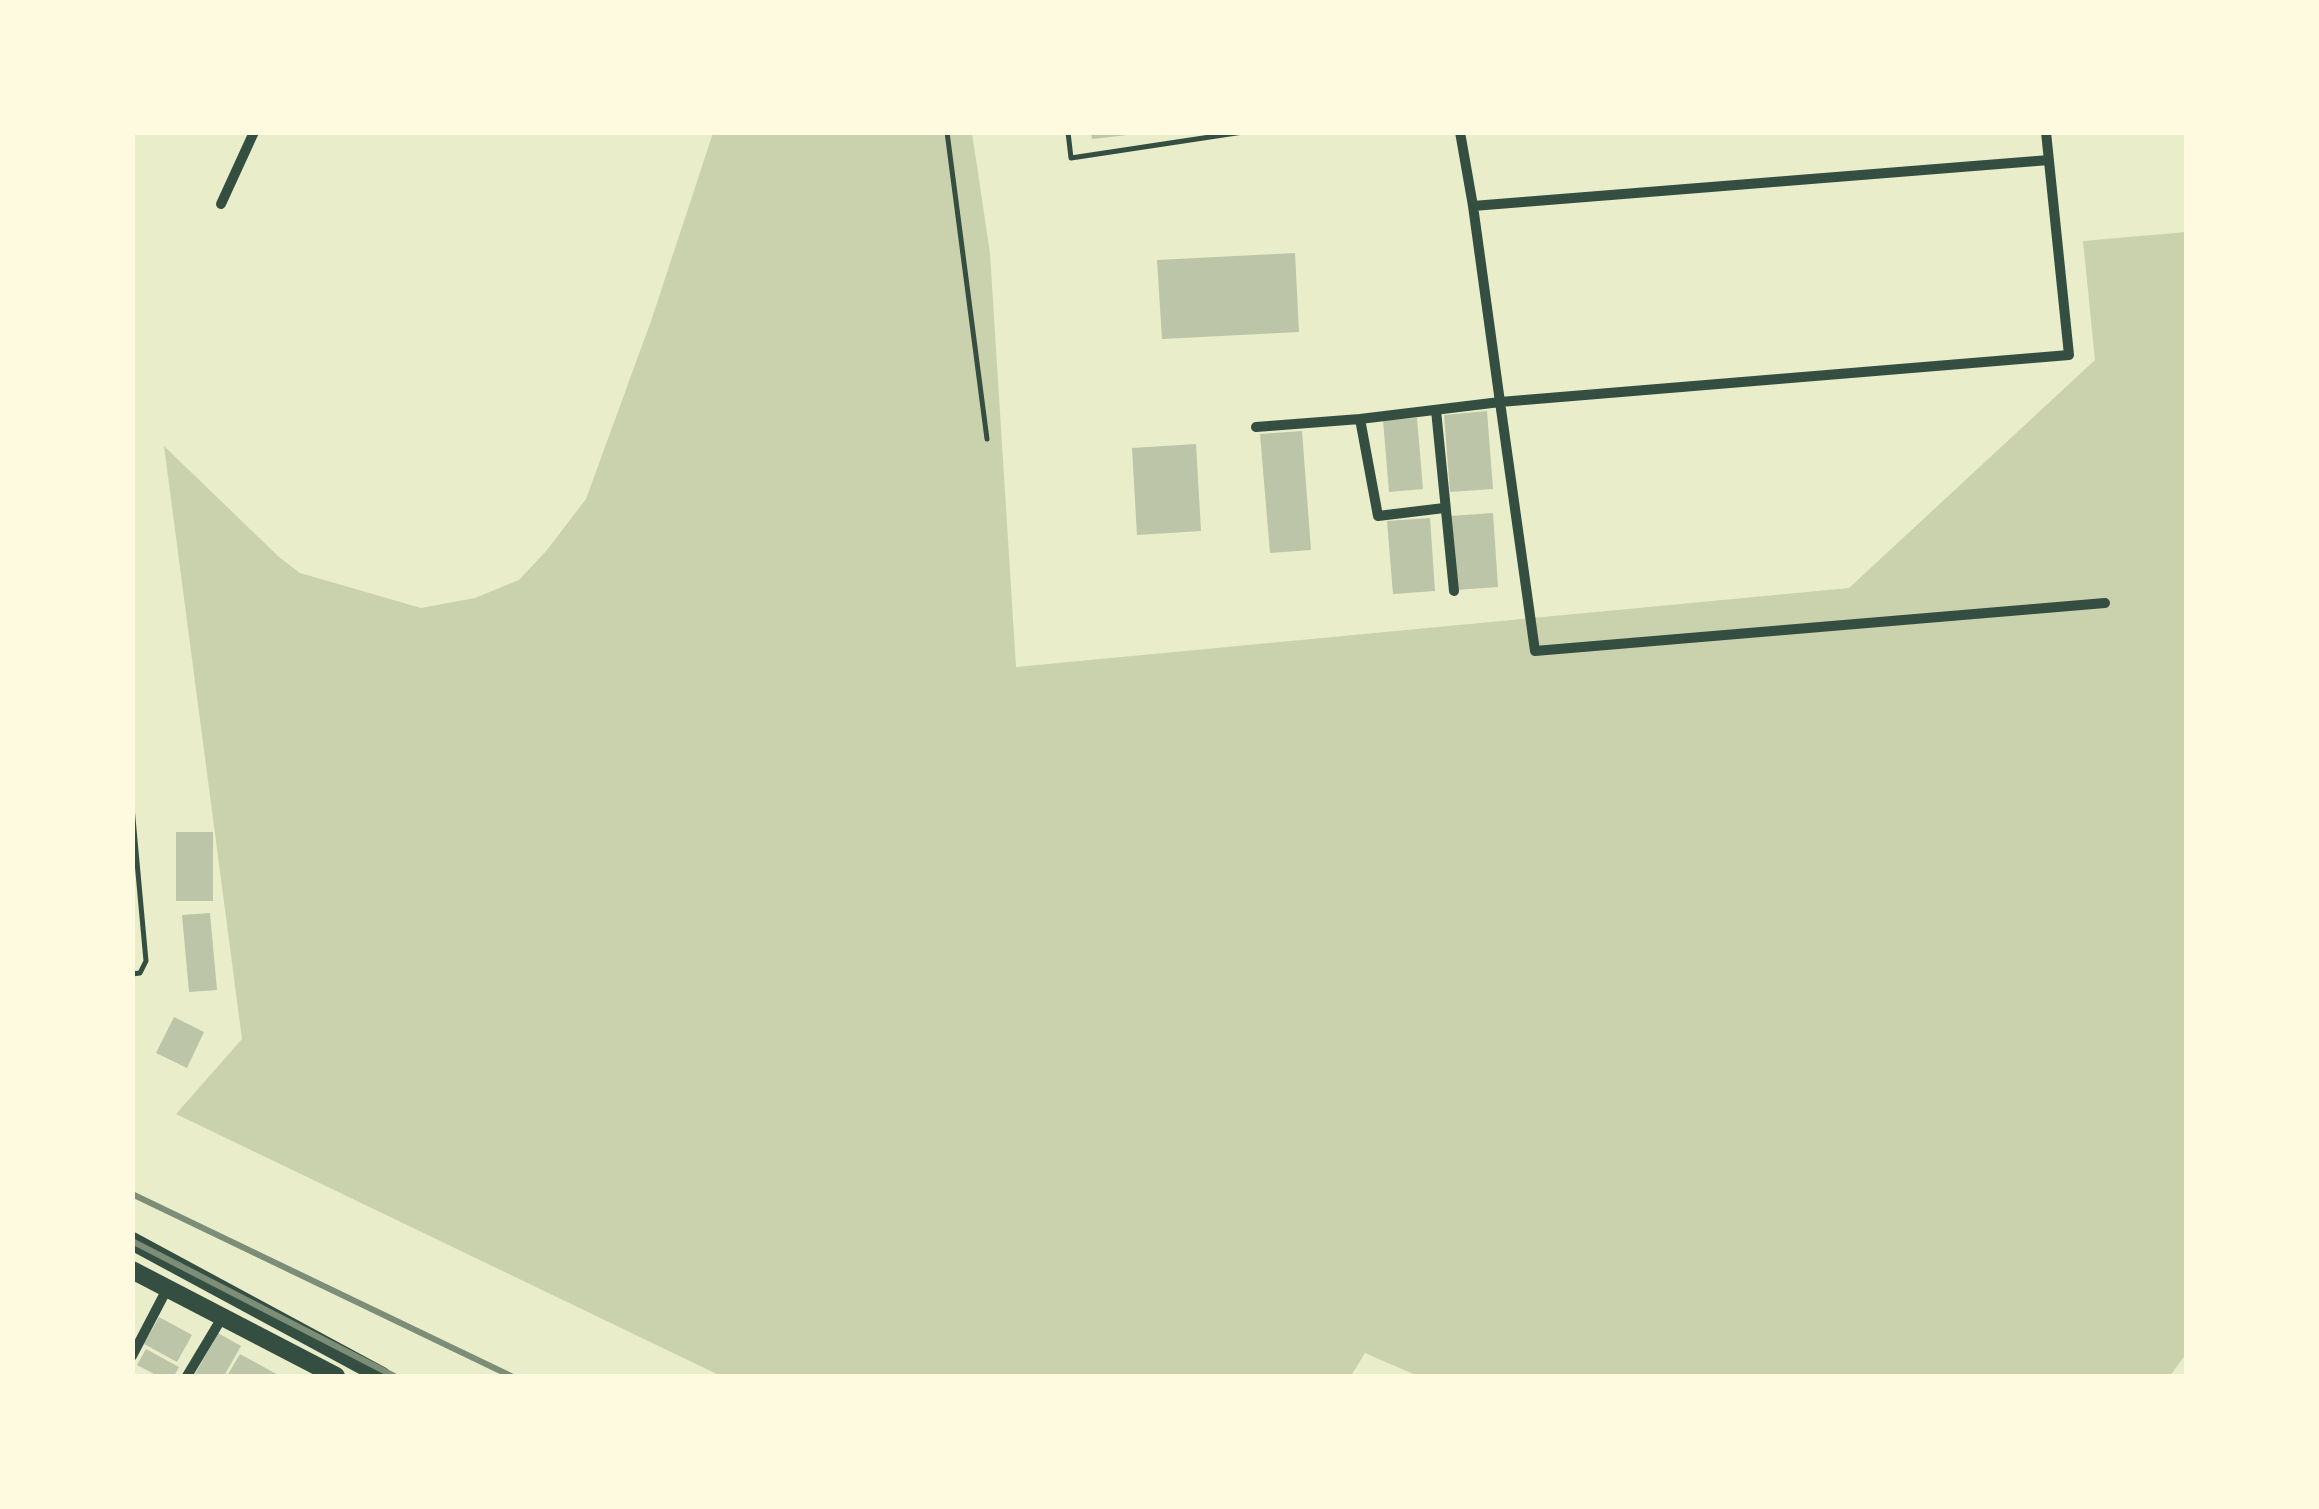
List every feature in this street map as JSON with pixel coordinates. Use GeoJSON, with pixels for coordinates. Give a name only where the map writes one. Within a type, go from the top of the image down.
{"type":"FeatureCollection","features":[{"type":"Feature","properties":{"kind":"main road"},"geometry":{"type":"LineString","coordinates":[[132,1241],[357,1371],[382,1376]]}},
{"type":"Feature","properties":{"kind":"main road"},"geometry":{"type":"LineString","coordinates":[[132,1270],[336,1376]]}},
{"type":"Feature","properties":{"kind":"street"},"geometry":{"type":"LineString","coordinates":[[221,204],[254,132]]}},
{"type":"Feature","properties":{"kind":"street"},"geometry":{"type":"LineString","coordinates":[[1460,132],[1535,650],[2104,603]]}},
{"type":"Feature","properties":{"kind":"street"},"geometry":{"type":"LineString","coordinates":[[1256,427],[1500,402],[2070,355],[2046,132]]}},
{"type":"Feature","properties":{"kind":"street"},"geometry":{"type":"LineString","coordinates":[[1473,206],[2049,160]]}},
{"type":"Feature","properties":{"kind":"street"},"geometry":{"type":"LineString","coordinates":[[1436,410],[1454,591]]}},
{"type":"Feature","properties":{"kind":"street"},"geometry":{"type":"LineString","coordinates":[[1360,419],[1378,516],[1444,508]]}},
{"type":"Feature","properties":{"kind":"street"},"geometry":{"type":"LineString","coordinates":[[132,1356],[167,1289]]}},
{"type":"Feature","properties":{"kind":"street"},"geometry":{"type":"LineString","coordinates":[[186,1376],[223,1316]]}},
{"type":"Feature","properties":{"kind":"lane"},"geometry":{"type":"LineString","coordinates":[[946,132],[987,438]]}},
{"type":"Feature","properties":{"kind":"lane"},"geometry":{"type":"LineString","coordinates":[[1068,132],[1071,158],[1197,135],[1244,132]]}},
{"type":"Feature","properties":{"kind":"lane"},"geometry":{"type":"LineString","coordinates":[[132,615],[132,635]]}},
{"type":"Feature","properties":{"kind":"lane"},"geometry":{"type":"LineString","coordinates":[[132,807],[146,961],[140,973],[132,974]]}},
{"type":"Feature","properties":{"kind":"green space"},"geometry":{"type":"Polygon","coordinates":[[[713,133],[972,133],[990,253],[1016,667],[1849,588],[2095,360],[2083,241],[2186,232],[2186,1354],[2170,1376],[1418,1376],[1365,1353],[1351,1376],[721,1376],[176,1114],[242,1039],[164,446],[300,573],[421,608],[475,598],[519,580],[586,499],[651,321],[713,133]]]}},
{"type":"Feature","properties":{"kind":"building"},"geometry":{"type":"Polygon","coordinates":[[[1091,132],[1127,132],[1127,135],[1092,139],[1091,132]]]}},
{"type":"Feature","properties":{"kind":"building"},"geometry":{"type":"Polygon","coordinates":[[[1295,253],[1299,332],[1162,339],[1157,260],[1295,253]]]}},
{"type":"Feature","properties":{"kind":"building"},"geometry":{"type":"Polygon","coordinates":[[[1487,411],[1493,489],[1450,492],[1444,415],[1487,411]]]}},
{"type":"Feature","properties":{"kind":"building"},"geometry":{"type":"Polygon","coordinates":[[[1417,418],[1423,489],[1389,492],[1383,420],[1417,418]]]}},
{"type":"Feature","properties":{"kind":"building"},"geometry":{"type":"Polygon","coordinates":[[[1302,431],[1311,550],[1270,553],[1260,434],[1302,431]]]}},
{"type":"Feature","properties":{"kind":"building"},"geometry":{"type":"Polygon","coordinates":[[[1196,444],[1201,531],[1137,535],[1132,448],[1196,444]]]}},
{"type":"Feature","properties":{"kind":"building"},"geometry":{"type":"Polygon","coordinates":[[[1493,513],[1498,587],[1456,590],[1450,516],[1493,513]]]}},
{"type":"Feature","properties":{"kind":"building"},"geometry":{"type":"Polygon","coordinates":[[[1430,518],[1435,591],[1393,594],[1387,521],[1430,518]]]}},
{"type":"Feature","properties":{"kind":"building"},"geometry":{"type":"Polygon","coordinates":[[[176,832],[213,832],[213,901],[176,901],[176,832]]]}},
{"type":"Feature","properties":{"kind":"building"},"geometry":{"type":"Polygon","coordinates":[[[210,913],[217,990],[189,992],[182,915],[210,913]]]}},
{"type":"Feature","properties":{"kind":"building"},"geometry":{"type":"Polygon","coordinates":[[[174,1017],[204,1032],[187,1068],[156,1053],[174,1017]]]}},
{"type":"Feature","properties":{"kind":"building"},"geometry":{"type":"Polygon","coordinates":[[[159,1317],[192,1335],[177,1362],[144,1344],[159,1317]]]}},
{"type":"Feature","properties":{"kind":"building"},"geometry":{"type":"Polygon","coordinates":[[[218,1333],[241,1346],[224,1376],[194,1376],[218,1333]]]}},
{"type":"Feature","properties":{"kind":"building"},"geometry":{"type":"Polygon","coordinates":[[[146,1349],[179,1367],[174,1376],[158,1376],[137,1365],[146,1349]]]}},
{"type":"Feature","properties":{"kind":"building"},"geometry":{"type":"Polygon","coordinates":[[[240,1354],[280,1376],[227,1376],[240,1354]]]}},
{"type":"Feature","properties":{"kind":"railway"},"geometry":{"type":"LineString","coordinates":[[132,1194],[511,1376]]}},
{"type":"Feature","properties":{"kind":"railway"},"geometry":{"type":"LineString","coordinates":[[132,1241],[394,1376]]}}]}
